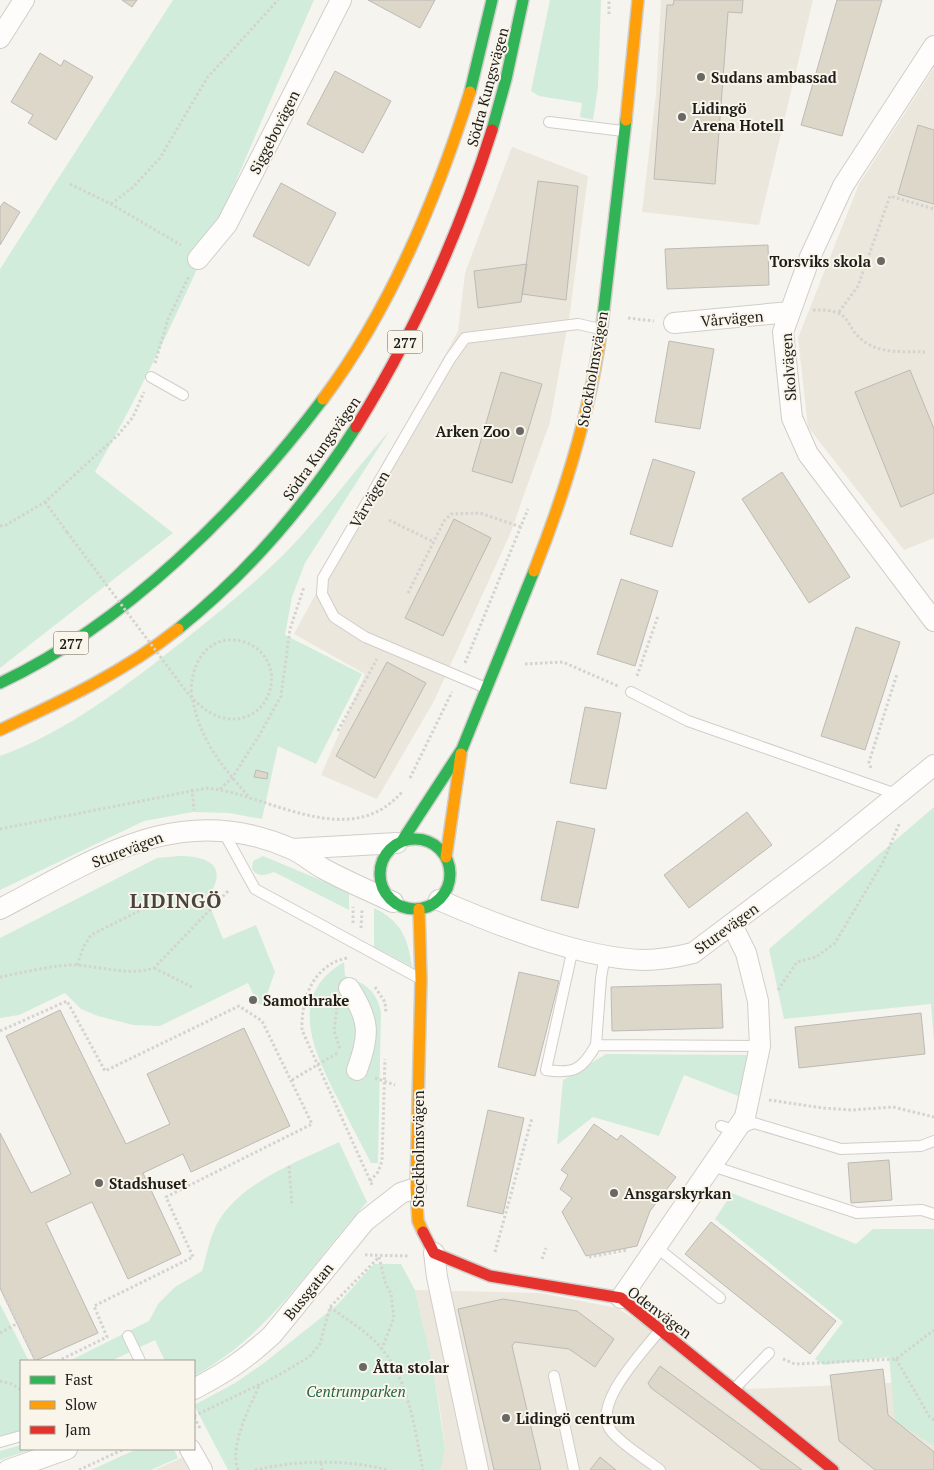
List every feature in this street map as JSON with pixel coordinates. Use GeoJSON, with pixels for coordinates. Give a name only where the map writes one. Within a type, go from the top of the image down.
{"type":"FeatureCollection","features":[{"type":"Feature","properties":{"kind":"street"},"geometry":{"type":"LineString","coordinates":[[0,38],[24,0]]}},
{"type":"Feature","properties":{"kind":"street","name":"Siggebovägen"},"geometry":{"type":"LineString","coordinates":[[198,259],[227,224],[341,0]]}},
{"type":"Feature","properties":{"kind":"street","name":"Södra Kungsvägen"},"geometry":{"type":"LineString","coordinates":[[0,683],[78,639],[136,596],[184,555],[277,457],[322,399],[354,353],[411,246],[456,136],[483,49],[492,0]]}},
{"type":"Feature","properties":{"kind":"street","name":"Södra Kungsvägen"},"geometry":{"type":"LineString","coordinates":[[0,730],[62,701],[128,665],[182,625],[249,564],[296,511],[352,436],[392,368],[449,249],[487,148],[504,86],[523,0]]}},
{"type":"Feature","properties":{"kind":"street","name":"Stockholmsvägen"},"geometry":{"type":"LineString","coordinates":[[393,902],[381,885],[380,872],[387,852],[400,842],[462,749],[548,536],[586,414],[600,330],[626,131],[638,0]]}},
{"type":"Feature","properties":{"kind":"street","name":"Skolvägen"},"geometry":{"type":"LineString","coordinates":[[934,46],[843,186],[810,257],[783,332],[792,418],[808,454],[934,621]]}},
{"type":"Feature","properties":{"kind":"street","name":"Vårvägen"},"geometry":{"type":"LineString","coordinates":[[674,323],[790,312]]}},
{"type":"Feature","properties":{"kind":"street","name":"Stockholmsvägen"},"geometry":{"type":"LineString","coordinates":[[439,900],[450,879],[446,857],[462,749]]}},
{"type":"Feature","properties":{"kind":"street","name":"Sturevägen"},"geometry":{"type":"LineString","coordinates":[[439,900],[507,927],[573,948],[645,960],[693,953],[827,852],[888,791],[934,764]]}},
{"type":"Feature","properties":{"kind":"street","name":"Sturevägen"},"geometry":{"type":"LineString","coordinates":[[0,909],[97,859],[146,838],[174,831],[223,830],[292,849],[324,870],[393,902]]}},
{"type":"Feature","properties":{"kind":"street"},"geometry":{"type":"LineString","coordinates":[[400,842],[420,838],[440,848],[446,857]]}},
{"type":"Feature","properties":{"kind":"street","name":"Sturevägen"},"geometry":{"type":"LineString","coordinates":[[292,849],[400,842]]}},
{"type":"Feature","properties":{"kind":"street"},"geometry":{"type":"LineString","coordinates":[[393,902],[409,909],[419,909],[439,900]]}},
{"type":"Feature","properties":{"kind":"street","name":"Stockholmsvägen"},"geometry":{"type":"LineString","coordinates":[[419,909],[420,979],[416,1188],[418,1222],[434,1253],[437,1277],[478,1470]]}},
{"type":"Feature","properties":{"kind":"street"},"geometry":{"type":"LineString","coordinates":[[621,1298],[712,1166],[728,1128],[745,1117],[760,1046],[757,994],[746,953],[732,925]]}},
{"type":"Feature","properties":{"kind":"street"},"geometry":{"type":"LineString","coordinates":[[350,988],[362,1010],[368,1037],[357,1070]]}},
{"type":"Feature","properties":{"kind":"street","name":"Bussgatan"},"geometry":{"type":"LineString","coordinates":[[195,1388],[228,1372],[272,1335],[365,1221],[401,1193],[416,1188]]}},
{"type":"Feature","properties":{"kind":"street","name":"Odenvägen"},"geometry":{"type":"LineString","coordinates":[[434,1253],[490,1276],[621,1298],[833,1470]]}},
{"type":"Feature","properties":{"kind":"street"},"geometry":{"type":"LineString","coordinates":[[8,1470],[64,1450]]}},
{"type":"Feature","properties":{"kind":"street"},"geometry":{"type":"LineString","coordinates":[[191,1450],[202,1470]]}},
{"type":"Feature","properties":{"kind":"lane"},"geometry":{"type":"LineString","coordinates":[[549,122],[626,131]]}},
{"type":"Feature","properties":{"kind":"lane","name":"Vårvägen"},"geometry":{"type":"LineString","coordinates":[[486,688],[365,637],[334,617],[322,594],[324,578],[450,359],[465,338],[578,324],[600,330]]}},
{"type":"Feature","properties":{"kind":"lane"},"geometry":{"type":"LineString","coordinates":[[150,377],[183,395]]}},
{"type":"Feature","properties":{"kind":"lane"},"geometry":{"type":"LineString","coordinates":[[631,692],[688,721],[888,791]]}},
{"type":"Feature","properties":{"kind":"lane"},"geometry":{"type":"LineString","coordinates":[[223,830],[255,889],[420,979]]}},
{"type":"Feature","properties":{"kind":"lane"},"geometry":{"type":"LineString","coordinates":[[573,948],[546,1070],[575,1070],[587,1060],[596,1045],[601,978],[605,954]]}},
{"type":"Feature","properties":{"kind":"lane"},"geometry":{"type":"LineString","coordinates":[[596,1045],[760,1046]]}},
{"type":"Feature","properties":{"kind":"lane"},"geometry":{"type":"LineString","coordinates":[[728,1128],[754,1123],[841,1148],[921,1146],[934,1141]]}},
{"type":"Feature","properties":{"kind":"lane"},"geometry":{"type":"LineString","coordinates":[[712,1166],[857,1213],[922,1210],[934,1214]]}},
{"type":"Feature","properties":{"kind":"lane"},"geometry":{"type":"LineString","coordinates":[[654,1250],[720,1298]]}},
{"type":"Feature","properties":{"kind":"lane"},"geometry":{"type":"LineString","coordinates":[[660,1330],[611,1394],[605,1415],[610,1430],[660,1470]]}},
{"type":"Feature","properties":{"kind":"lane"},"geometry":{"type":"LineString","coordinates":[[128,1336],[140,1360]]}},
{"type":"Feature","properties":{"kind":"lane"},"geometry":{"type":"LineString","coordinates":[[734,1389],[769,1353]]}},
{"type":"Feature","properties":{"kind":"lane"},"geometry":{"type":"LineString","coordinates":[[554,1376],[574,1470]]}},
{"type":"Feature","properties":{"kind":"lane"},"geometry":{"type":"LineString","coordinates":[[0,1442],[20,1436]]}},
{"type":"Feature","properties":{"kind":"path"},"geometry":{"type":"LineString","coordinates":[[111,204],[132,188],[160,158],[207,78],[278,0]]}},
{"type":"Feature","properties":{"kind":"path"},"geometry":{"type":"LineString","coordinates":[[609,0],[609,17]]}},
{"type":"Feature","properties":{"kind":"path"},"geometry":{"type":"LineString","coordinates":[[0,526],[6,525],[45,502],[118,435],[133,417],[150,377],[168,319],[198,259],[178,243],[111,204],[70,184]]}},
{"type":"Feature","properties":{"kind":"path"},"geometry":{"type":"LineString","coordinates":[[839,312],[858,286],[890,196],[934,209]]}},
{"type":"Feature","properties":{"kind":"path"},"geometry":{"type":"LineString","coordinates":[[811,310],[839,312],[868,344],[883,350],[925,352]]}},
{"type":"Feature","properties":{"kind":"path"},"geometry":{"type":"LineString","coordinates":[[625,317],[674,323]]}},
{"type":"Feature","properties":{"kind":"path"},"geometry":{"type":"LineString","coordinates":[[410,780],[460,677],[531,500]]}},
{"type":"Feature","properties":{"kind":"path"},"geometry":{"type":"LineString","coordinates":[[45,502],[189,695],[207,711],[228,720],[240,719],[252,714],[267,698],[272,681],[270,667],[261,653],[250,644],[238,640],[222,641],[208,649],[197,661],[193,671],[191,690],[196,716],[208,743],[219,761],[250,799]]}},
{"type":"Feature","properties":{"kind":"path"},"geometry":{"type":"LineString","coordinates":[[408,593],[444,521],[451,514],[480,513],[521,527]]}},
{"type":"Feature","properties":{"kind":"path"},"geometry":{"type":"LineString","coordinates":[[389,520],[434,542]]}},
{"type":"Feature","properties":{"kind":"path"},"geometry":{"type":"LineString","coordinates":[[525,664],[563,662],[631,692],[658,616]]}},
{"type":"Feature","properties":{"kind":"path"},"geometry":{"type":"LineString","coordinates":[[338,731],[384,645]]}},
{"type":"Feature","properties":{"kind":"path"},"geometry":{"type":"LineString","coordinates":[[888,791],[869,762],[897,674]]}},
{"type":"Feature","properties":{"kind":"path"},"geometry":{"type":"LineString","coordinates":[[0,829],[192,789],[220,789],[292,813],[327,819],[364,817],[396,799],[406,786]]}},
{"type":"Feature","properties":{"kind":"path"},"geometry":{"type":"LineString","coordinates":[[192,789],[194,810]]}},
{"type":"Feature","properties":{"kind":"path"},"geometry":{"type":"LineString","coordinates":[[777,992],[797,962],[816,957],[835,943],[883,862],[902,817]]}},
{"type":"Feature","properties":{"kind":"path"},"geometry":{"type":"LineString","coordinates":[[0,977],[77,965],[142,972],[154,968],[229,890]]}},
{"type":"Feature","properties":{"kind":"path"},"geometry":{"type":"LineString","coordinates":[[77,965],[84,946],[91,935],[144,909],[191,898],[217,904]]}},
{"type":"Feature","properties":{"kind":"path"},"geometry":{"type":"LineString","coordinates":[[352,957],[337,960],[320,972],[306,998],[302,1030],[316,1066],[370,1181]]}},
{"type":"Feature","properties":{"kind":"path"},"geometry":{"type":"LineString","coordinates":[[154,968],[192,987]]}},
{"type":"Feature","properties":{"kind":"path"},"geometry":{"type":"LineString","coordinates":[[0,1031],[67,1001],[105,1071],[239,1006],[262,1021],[312,1124],[166,1197],[193,1257],[94,1306],[107,1337],[60,1360]]}},
{"type":"Feature","properties":{"kind":"path"},"geometry":{"type":"LineString","coordinates":[[292,1080],[341,1051]]}},
{"type":"Feature","properties":{"kind":"path"},"geometry":{"type":"LineString","coordinates":[[749,1094],[823,1108],[852,1110],[893,1107],[934,1117]]}},
{"type":"Feature","properties":{"kind":"path"},"geometry":{"type":"LineString","coordinates":[[493,1258],[532,1118]]}},
{"type":"Feature","properties":{"kind":"path"},"geometry":{"type":"LineString","coordinates":[[289,1166],[292,1206]]}},
{"type":"Feature","properties":{"kind":"path"},"geometry":{"type":"LineString","coordinates":[[588,1257],[641,1247],[654,1250]]}},
{"type":"Feature","properties":{"kind":"path"},"geometry":{"type":"LineString","coordinates":[[360,1254],[379,1257]]}},
{"type":"Feature","properties":{"kind":"path"},"geometry":{"type":"LineString","coordinates":[[195,1416],[277,1376],[315,1352],[324,1334],[330,1307],[379,1257]]}},
{"type":"Feature","properties":{"kind":"path"},"geometry":{"type":"LineString","coordinates":[[379,1257],[385,1282],[391,1294],[394,1318],[382,1348]]}},
{"type":"Feature","properties":{"kind":"path"},"geometry":{"type":"LineString","coordinates":[[5,1297],[36,1360]]}},
{"type":"Feature","properties":{"kind":"path"},"geometry":{"type":"LineString","coordinates":[[330,1307],[382,1348],[406,1391],[423,1470]]}},
{"type":"Feature","properties":{"kind":"path"},"geometry":{"type":"LineString","coordinates":[[0,1334],[18,1323]]}},
{"type":"Feature","properties":{"kind":"path"},"geometry":{"type":"LineString","coordinates":[[769,1353],[795,1364],[896,1359],[934,1330]]}},
{"type":"Feature","properties":{"kind":"path"},"geometry":{"type":"LineString","coordinates":[[896,1359],[928,1416],[934,1420]]}},
{"type":"Feature","properties":{"kind":"path"},"geometry":{"type":"LineString","coordinates":[[0,1381],[12,1384],[20,1389]]}},
{"type":"Feature","properties":{"kind":"path"},"geometry":{"type":"LineString","coordinates":[[238,1470],[235,1462],[243,1422],[260,1384]]}},
{"type":"Feature","properties":{"kind":"path"},"geometry":{"type":"LineString","coordinates":[[79,1470],[122,1450]]}},
{"type":"Feature","properties":{"kind":"path"},"geometry":{"type":"LineString","coordinates":[[255,1470],[348,1462],[388,1470]]}},
{"type":"Feature","properties":{"kind":"path"},"geometry":{"type":"LineString","coordinates":[[322,1463],[322,1470]]}},
{"type":"Feature","properties":{"kind":"shaded area"},"geometry":{"type":"Polygon","coordinates":[[[661,0],[813,0],[759,225],[642,212],[656,94],[661,0]]]}},
{"type":"Feature","properties":{"kind":"shaded area","name":"Torsviks skola"},"geometry":{"type":"Polygon","coordinates":[[[934,68],[934,538],[904,550],[808,427],[798,338],[859,184],[934,68]]]}},
{"type":"Feature","properties":{"kind":"shaded area"},"geometry":{"type":"Polygon","coordinates":[[[512,147],[588,176],[570,312],[550,422],[510,534],[434,701],[377,799],[321,775],[365,674],[294,634],[458,331],[465,273],[512,147]]]}},
{"type":"Feature","properties":{"kind":"shaded area"},"geometry":{"type":"Polygon","coordinates":[[[415,1290],[540,1293],[617,1308],[748,1389],[934,1381],[934,1470],[441,1470],[445,1449],[441,1416],[433,1367],[415,1290]]]}},
{"type":"Feature","properties":{"kind":"shaded area"},"geometry":{"type":"Polygon","coordinates":[[[183,1457],[189,1470],[155,1470],[183,1457]]]}},
{"type":"Feature","properties":{"kind":"green space"},"geometry":{"type":"Polygon","coordinates":[[[173,0],[314,0],[184,298],[156,357],[95,472],[173,533],[0,668],[0,269],[173,0]]]}},
{"type":"Feature","properties":{"kind":"green space"},"geometry":{"type":"Polygon","coordinates":[[[550,0],[601,0],[598,87],[593,120],[580,117],[582,103],[539,96],[531,91],[550,0]]]}},
{"type":"Feature","properties":{"kind":"green space"},"geometry":{"type":"Polygon","coordinates":[[[390,430],[305,563],[292,597],[285,635],[362,674],[316,764],[278,746],[262,819],[229,813],[193,812],[144,821],[0,890],[0,756],[25,746],[73,721],[162,658],[197,630],[289,549],[390,430]]]}},
{"type":"Feature","properties":{"kind":"green space"},"geometry":{"type":"Polygon","coordinates":[[[934,807],[934,1041],[931,1004],[784,1019],[769,949],[934,807]]]}},
{"type":"Feature","properties":{"kind":"green space"},"geometry":{"type":"Polygon","coordinates":[[[179,856],[200,858],[208,861],[216,871],[216,879],[207,899],[223,939],[256,925],[275,972],[263,1005],[257,1003],[248,983],[160,1026],[133,1025],[98,1016],[81,1009],[65,993],[19,1015],[0,1018],[0,938],[157,858],[179,856]]]}},
{"type":"Feature","properties":{"kind":"green space"},"geometry":{"type":"Polygon","coordinates":[[[263,856],[349,892],[349,910],[274,872],[265,875],[257,874],[252,869],[253,861],[263,856]]]}},
{"type":"Feature","properties":{"kind":"green space"},"geometry":{"type":"Polygon","coordinates":[[[374,908],[391,919],[402,932],[408,947],[412,967],[374,947],[374,908]]]}},
{"type":"Feature","properties":{"kind":"green space"},"geometry":{"type":"Polygon","coordinates":[[[344,962],[345,976],[364,985],[373,993],[381,1013],[378,1163],[371,1163],[330,1083],[314,1045],[310,1027],[310,1009],[315,991],[326,976],[344,962]]]}},
{"type":"Feature","properties":{"kind":"green space"},"geometry":{"type":"Polygon","coordinates":[[[606,1054],[750,1055],[741,1097],[684,1075],[659,1136],[593,1117],[557,1145],[563,1080],[606,1054]]]}},
{"type":"Feature","properties":{"kind":"green space"},"geometry":{"type":"Polygon","coordinates":[[[339,1142],[367,1202],[288,1297],[245,1340],[221,1359],[195,1375],[195,1360],[165,1360],[155,1340],[113,1360],[71,1360],[149,1321],[158,1304],[175,1287],[202,1271],[213,1233],[222,1216],[234,1202],[249,1189],[285,1167],[339,1142]]]}},
{"type":"Feature","properties":{"kind":"green space"},"geometry":{"type":"Polygon","coordinates":[[[732,1193],[856,1244],[873,1229],[934,1229],[934,1446],[895,1421],[889,1357],[824,1365],[815,1359],[843,1322],[715,1219],[732,1193]]]}},
{"type":"Feature","properties":{"kind":"green space","name":"Centrumparken"},"geometry":{"type":"Polygon","coordinates":[[[374,1264],[401,1264],[415,1290],[433,1367],[445,1449],[441,1470],[228,1470],[195,1404],[235,1383],[264,1363],[337,1305],[374,1264]]]}},
{"type":"Feature","properties":{"kind":"green space"},"geometry":{"type":"Polygon","coordinates":[[[0,1304],[28,1360],[20,1360],[20,1431],[0,1438],[0,1304]]]}},
{"type":"Feature","properties":{"kind":"green space"},"geometry":{"type":"Polygon","coordinates":[[[20,1445],[20,1450],[30,1450],[0,1460],[0,1451],[20,1445]]]}},
{"type":"Feature","properties":{"kind":"green space"},"geometry":{"type":"Polygon","coordinates":[[[135,1450],[174,1450],[178,1458],[151,1470],[91,1470],[135,1450]]]}},
{"type":"Feature","properties":{"kind":"building"},"geometry":{"type":"Polygon","coordinates":[[[122,0],[137,0],[132,7],[122,0]]]}},
{"type":"Feature","properties":{"kind":"building"},"geometry":{"type":"Polygon","coordinates":[[[368,0],[435,0],[420,28],[368,0]]]}},
{"type":"Feature","properties":{"kind":"building"},"geometry":{"type":"Polygon","coordinates":[[[674,0],[743,0],[742,13],[728,12],[715,184],[654,179],[667,5],[673,5],[674,0]]]}},
{"type":"Feature","properties":{"kind":"building"},"geometry":{"type":"Polygon","coordinates":[[[837,0],[882,0],[842,136],[801,125],[837,0]]]}},
{"type":"Feature","properties":{"kind":"building"},"geometry":{"type":"Polygon","coordinates":[[[40,53],[61,66],[64,60],[93,77],[56,140],[28,123],[33,115],[11,102],[40,53]]]}},
{"type":"Feature","properties":{"kind":"building"},"geometry":{"type":"Polygon","coordinates":[[[335,71],[391,101],[363,153],[307,124],[335,71]]]}},
{"type":"Feature","properties":{"kind":"building"},"geometry":{"type":"Polygon","coordinates":[[[918,125],[934,130],[934,204],[898,194],[918,125]]]}},
{"type":"Feature","properties":{"kind":"building"},"geometry":{"type":"Polygon","coordinates":[[[538,181],[578,186],[566,300],[522,294],[538,181]]]}},
{"type":"Feature","properties":{"kind":"building"},"geometry":{"type":"Polygon","coordinates":[[[281,183],[336,213],[309,266],[253,236],[281,183]]]}},
{"type":"Feature","properties":{"kind":"building"},"geometry":{"type":"Polygon","coordinates":[[[4,202],[20,212],[0,245],[0,207],[4,202]]]}},
{"type":"Feature","properties":{"kind":"building"},"geometry":{"type":"Polygon","coordinates":[[[768,245],[769,285],[667,289],[665,249],[768,245]]]}},
{"type":"Feature","properties":{"kind":"building"},"geometry":{"type":"Polygon","coordinates":[[[527,264],[521,302],[478,308],[474,271],[527,264]]]}},
{"type":"Feature","properties":{"kind":"building"},"geometry":{"type":"Polygon","coordinates":[[[669,341],[714,349],[700,429],[655,422],[669,341]]]}},
{"type":"Feature","properties":{"kind":"building"},"geometry":{"type":"Polygon","coordinates":[[[910,370],[934,429],[934,493],[901,507],[855,392],[910,370]]]}},
{"type":"Feature","properties":{"kind":"building"},"geometry":{"type":"Polygon","coordinates":[[[501,372],[542,384],[512,483],[472,471],[501,372]]]}},
{"type":"Feature","properties":{"kind":"building"},"geometry":{"type":"Polygon","coordinates":[[[653,459],[695,472],[672,547],[630,534],[653,459]]]}},
{"type":"Feature","properties":{"kind":"building"},"geometry":{"type":"Polygon","coordinates":[[[782,472],[850,577],[809,603],[742,499],[782,472]]]}},
{"type":"Feature","properties":{"kind":"building"},"geometry":{"type":"Polygon","coordinates":[[[454,519],[491,538],[443,636],[405,618],[454,519]]]}},
{"type":"Feature","properties":{"kind":"building"},"geometry":{"type":"Polygon","coordinates":[[[621,579],[658,591],[635,666],[597,654],[621,579]]]}},
{"type":"Feature","properties":{"kind":"building"},"geometry":{"type":"Polygon","coordinates":[[[856,627],[900,642],[865,750],[821,736],[856,627]]]}},
{"type":"Feature","properties":{"kind":"building"},"geometry":{"type":"Polygon","coordinates":[[[387,662],[426,683],[375,778],[336,756],[387,662]]]}},
{"type":"Feature","properties":{"kind":"building"},"geometry":{"type":"Polygon","coordinates":[[[585,707],[621,713],[606,789],[570,783],[585,707]]]}},
{"type":"Feature","properties":{"kind":"building"},"geometry":{"type":"Polygon","coordinates":[[[256,770],[268,773],[267,779],[254,777],[256,770]]]}},
{"type":"Feature","properties":{"kind":"building"},"geometry":{"type":"Polygon","coordinates":[[[747,812],[772,845],[689,908],[664,875],[747,812]]]}},
{"type":"Feature","properties":{"kind":"building"},"geometry":{"type":"Polygon","coordinates":[[[557,821],[595,829],[578,908],[541,900],[557,821]]]}},
{"type":"Feature","properties":{"kind":"building"},"geometry":{"type":"Polygon","coordinates":[[[519,972],[559,981],[535,1076],[498,1067],[519,972]]]}},
{"type":"Feature","properties":{"kind":"building"},"geometry":{"type":"Polygon","coordinates":[[[721,984],[723,1028],[612,1031],[611,987],[721,984]]]}},
{"type":"Feature","properties":{"kind":"building","name":"Stadshuset"},"geometry":{"type":"Polygon","coordinates":[[[60,1010],[126,1144],[170,1124],[147,1074],[244,1028],[290,1126],[191,1172],[183,1154],[143,1173],[181,1254],[128,1279],[92,1202],[46,1223],[98,1333],[37,1360],[35,1360],[0,1288],[0,1133],[31,1193],[71,1174],[6,1036],[60,1010]]]}},
{"type":"Feature","properties":{"kind":"building"},"geometry":{"type":"Polygon","coordinates":[[[921,1013],[925,1054],[799,1068],[795,1027],[921,1013]]]}},
{"type":"Feature","properties":{"kind":"building"},"geometry":{"type":"Polygon","coordinates":[[[488,1110],[524,1118],[503,1214],[467,1206],[488,1110]]]}},
{"type":"Feature","properties":{"kind":"building","name":"Ansgarskyrkan"},"geometry":{"type":"Polygon","coordinates":[[[594,1124],[617,1140],[621,1135],[676,1177],[650,1211],[637,1246],[586,1256],[562,1212],[572,1198],[560,1189],[568,1175],[561,1170],[594,1124]]]}},
{"type":"Feature","properties":{"kind":"building"},"geometry":{"type":"Polygon","coordinates":[[[889,1160],[892,1200],[851,1203],[848,1163],[889,1160]]]}},
{"type":"Feature","properties":{"kind":"building"},"geometry":{"type":"Polygon","coordinates":[[[711,1222],[836,1321],[810,1354],[685,1254],[711,1222]]]}},
{"type":"Feature","properties":{"kind":"building","name":"Lidingö centrum"},"geometry":{"type":"Polygon","coordinates":[[[503,1299],[577,1311],[614,1339],[595,1367],[569,1349],[515,1342],[512,1346],[541,1470],[494,1470],[458,1309],[503,1299]]]}},
{"type":"Feature","properties":{"kind":"building"},"geometry":{"type":"Polygon","coordinates":[[[660,1366],[802,1470],[762,1470],[651,1388],[648,1383],[660,1366]]]}},
{"type":"Feature","properties":{"kind":"building"},"geometry":{"type":"Polygon","coordinates":[[[883,1369],[888,1415],[934,1452],[934,1470],[875,1470],[839,1441],[830,1375],[883,1369]]]}},
{"type":"Feature","properties":{"kind":"building"},"geometry":{"type":"Polygon","coordinates":[[[600,1457],[616,1470],[590,1470],[600,1457]]]}},
{"type":"Feature","properties":{"kind":"traffic: fast"},"geometry":{"type":"LineString","coordinates":[[470,92],[492,0]]}},
{"type":"Feature","properties":{"kind":"traffic: fast"},"geometry":{"type":"LineString","coordinates":[[492,130],[506,79],[523,0]]}},
{"type":"Feature","properties":{"kind":"traffic: fast"},"geometry":{"type":"LineString","coordinates":[[602,325],[626,120]]}},
{"type":"Feature","properties":{"kind":"traffic: fast"},"geometry":{"type":"LineString","coordinates":[[0,683],[46,659],[91,629],[135,596],[177,560],[255,481],[291,440],[323,399]]}},
{"type":"Feature","properties":{"kind":"traffic: fast"},"geometry":{"type":"LineString","coordinates":[[178,629],[229,584],[275,536],[318,483],[356,427]]}},
{"type":"Feature","properties":{"kind":"traffic: fast"},"geometry":{"type":"LineString","coordinates":[[402,841],[462,749],[534,571]]}},
{"type":"Feature","properties":{"kind":"traffic: fast"},"geometry":{"type":"LineString","coordinates":[[408,839],[422,839],[435,845],[444,854],[450,867],[450,874],[448,887],[440,899],[422,909],[408,909],[395,903],[386,894],[380,881],[380,867],[386,854],[395,845],[408,839]]}},
{"type":"Feature","properties":{"kind":"traffic: slow"},"geometry":{"type":"LineString","coordinates":[[626,120],[638,0]]}},
{"type":"Feature","properties":{"kind":"traffic: slow"},"geometry":{"type":"LineString","coordinates":[[323,399],[369,329],[409,252],[442,172],[470,92]]}},
{"type":"Feature","properties":{"kind":"traffic: slow"},"geometry":{"type":"LineString","coordinates":[[534,571],[576,450],[591,388],[602,325]]}},
{"type":"Feature","properties":{"kind":"traffic: slow"},"geometry":{"type":"LineString","coordinates":[[0,730],[92,685],[136,659],[178,629]]}},
{"type":"Feature","properties":{"kind":"traffic: slow"},"geometry":{"type":"LineString","coordinates":[[446,857],[461,754]]}},
{"type":"Feature","properties":{"kind":"traffic: slow"},"geometry":{"type":"LineString","coordinates":[[419,909],[421,979],[416,1188],[418,1221],[423,1232]]}},
{"type":"Feature","properties":{"kind":"traffic: jam"},"geometry":{"type":"LineString","coordinates":[[356,427],[397,356],[433,283],[465,207],[492,130]]}},
{"type":"Feature","properties":{"kind":"traffic: jam"},"geometry":{"type":"LineString","coordinates":[[423,1232],[434,1253],[490,1276],[621,1298],[833,1470]]}},
{"type":"Feature","properties":{"kind":"place","name":"Sudans ambassad"},"geometry":{"type":"Point","coordinates":[701,77]}},
{"type":"Feature","properties":{"kind":"place","name":"Lidingö Arena Hotell"},"geometry":{"type":"Point","coordinates":[682,117]}},
{"type":"Feature","properties":{"kind":"place","name":"Torsviks skola"},"geometry":{"type":"Point","coordinates":[881,261]}},
{"type":"Feature","properties":{"kind":"place","name":"Arken Zoo"},"geometry":{"type":"Point","coordinates":[520,431]}},
{"type":"Feature","properties":{"kind":"place","name":"Samothrake"},"geometry":{"type":"Point","coordinates":[253,1000]}},
{"type":"Feature","properties":{"kind":"place","name":"Stadshuset"},"geometry":{"type":"Point","coordinates":[99,1183]}},
{"type":"Feature","properties":{"kind":"place","name":"Ansgarskyrkan"},"geometry":{"type":"Point","coordinates":[614,1193]}},
{"type":"Feature","properties":{"kind":"place","name":"Åtta stolar"},"geometry":{"type":"Point","coordinates":[363,1367]}},
{"type":"Feature","properties":{"kind":"place","name":"Lidingö centrum"},"geometry":{"type":"Point","coordinates":[506,1418]}},
{"type":"Feature","properties":{"kind":"district","name":"LIDINGÖ"},"geometry":{"type":"Point","coordinates":[176,900]}}]}
